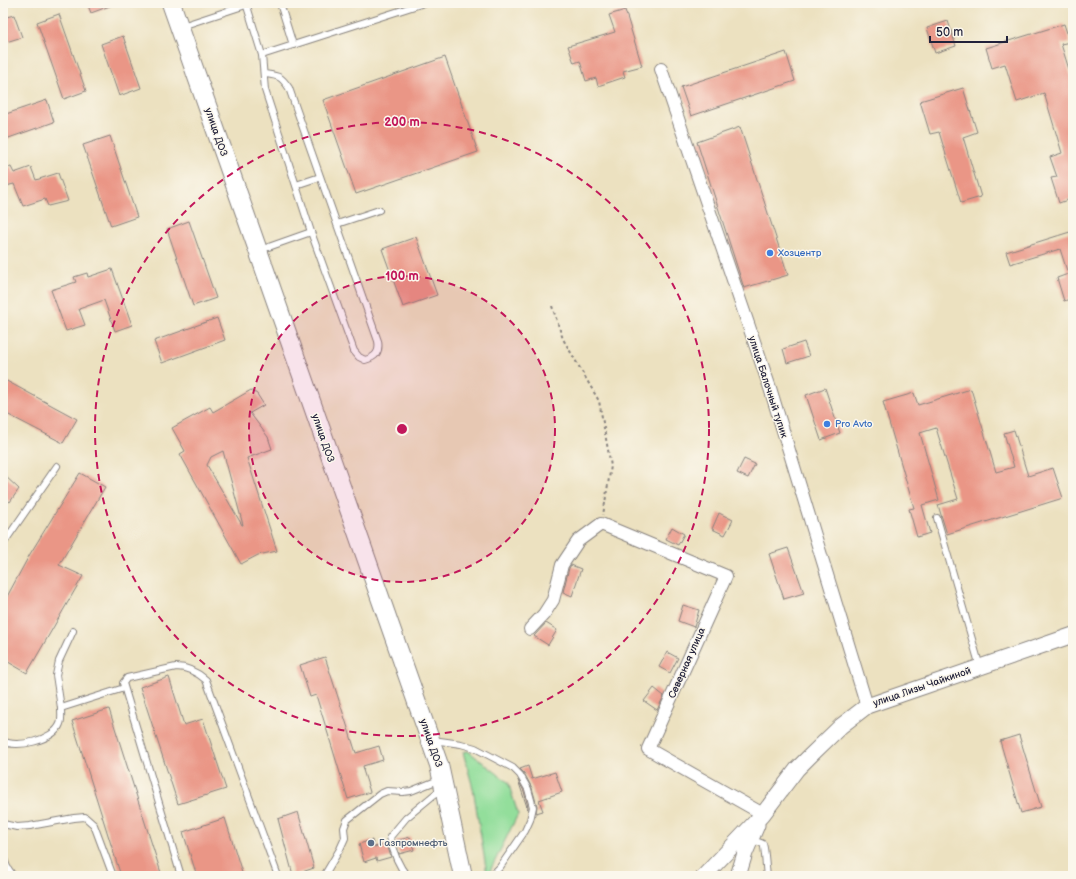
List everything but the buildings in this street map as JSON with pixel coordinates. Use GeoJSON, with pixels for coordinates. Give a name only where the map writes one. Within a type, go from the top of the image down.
{"type":"FeatureCollection","features":[{"type":"Feature","properties":{"kind":"main road","name":"улица ДОЗ"},"geometry":{"type":"LineString","coordinates":[[171,3],[430,740],[443,782],[463,876]]}},
{"type":"Feature","properties":{"kind":"street","name":"улица Балочный тупик"},"geometry":{"type":"LineString","coordinates":[[661,69],[770,388],[867,706]]}},
{"type":"Feature","properties":{"kind":"street","name":"Северная улица"},"geometry":{"type":"LineString","coordinates":[[601,524],[726,576],[648,749],[763,814]]}},
{"type":"Feature","properties":{"kind":"street"},"geometry":{"type":"LineString","coordinates":[[530,630],[544,614],[553,600],[562,565],[578,541],[601,524]]}},
{"type":"Feature","properties":{"kind":"street","name":"улица Лизы Чайкиной"},"geometry":{"type":"LineString","coordinates":[[763,814],[797,769],[841,726],[867,706],[1073,635]]}},
{"type":"Feature","properties":{"kind":"street"},"geometry":{"type":"LineString","coordinates":[[738,876],[745,853],[763,814]]}},
{"type":"Feature","properties":{"kind":"street"},"geometry":{"type":"LineString","coordinates":[[704,876],[763,814]]}},
{"type":"Feature","properties":{"kind":"lane"},"geometry":{"type":"LineString","coordinates":[[280,3],[293,45]]}},
{"type":"Feature","properties":{"kind":"lane"},"geometry":{"type":"LineString","coordinates":[[262,55],[424,3]]}},
{"type":"Feature","properties":{"kind":"lane"},"geometry":{"type":"LineString","coordinates":[[179,27],[248,4],[262,55],[265,74],[265,90],[312,232],[354,351],[359,357],[365,360],[374,357],[379,347],[378,341],[289,88],[284,80],[278,76],[265,74]]}},
{"type":"Feature","properties":{"kind":"lane"},"geometry":{"type":"LineString","coordinates":[[296,185],[320,177]]}},
{"type":"Feature","properties":{"kind":"lane"},"geometry":{"type":"LineString","coordinates":[[337,224],[379,210]]}},
{"type":"Feature","properties":{"kind":"lane"},"geometry":{"type":"LineString","coordinates":[[257,251],[312,232]]}},
{"type":"Feature","properties":{"kind":"lane"},"geometry":{"type":"LineString","coordinates":[[3,544],[57,466]]}},
{"type":"Feature","properties":{"kind":"lane"},"geometry":{"type":"LineString","coordinates":[[937,518],[980,667]]}},
{"type":"Feature","properties":{"kind":"lane"},"geometry":{"type":"LineString","coordinates":[[3,741],[20,745],[46,737],[60,725],[61,708],[56,675],[60,661],[73,631]]}},
{"type":"Feature","properties":{"kind":"lane"},"geometry":{"type":"LineString","coordinates":[[181,876],[123,683],[127,678],[176,667],[182,667],[200,675],[206,680],[278,876]]}},
{"type":"Feature","properties":{"kind":"lane"},"geometry":{"type":"LineString","coordinates":[[61,708],[124,688]]}},
{"type":"Feature","properties":{"kind":"lane"},"geometry":{"type":"LineString","coordinates":[[430,740],[461,744],[474,748],[513,768],[520,775],[528,789],[533,807],[530,820],[525,831],[500,867],[491,876]]}},
{"type":"Feature","properties":{"kind":"lane"},"geometry":{"type":"LineString","coordinates":[[324,876],[345,838],[344,828],[347,820],[380,794],[387,791],[411,791],[443,782]]}},
{"type":"Feature","properties":{"kind":"lane"},"geometry":{"type":"LineString","coordinates":[[407,876],[399,867],[392,850],[390,837],[406,818],[443,782]]}},
{"type":"Feature","properties":{"kind":"lane"},"geometry":{"type":"LineString","coordinates":[[3,824],[17,827],[74,818],[84,818],[94,825],[113,876]]}},
{"type":"Feature","properties":{"kind":"lane"},"geometry":{"type":"LineString","coordinates":[[751,839],[762,844],[765,848],[765,865],[767,876]]}},
{"type":"Feature","properties":{"kind":"lane"},"geometry":{"type":"LineString","coordinates":[[3,856],[7,867],[13,876]]}},
{"type":"Feature","properties":{"kind":"path"},"geometry":{"type":"LineString","coordinates":[[552,306],[563,339],[599,401],[611,466],[601,524]]}},
{"type":"Feature","properties":{"kind":"green space"},"geometry":{"type":"Polygon","coordinates":[[[468,751],[508,782],[518,814],[490,871],[487,874],[473,788],[463,752],[468,751]]]}},
{"type":"Feature","properties":{"kind":"place","name":"Хозцентр"},"geometry":{"type":"Point","coordinates":[770,253]}},
{"type":"Feature","properties":{"kind":"place","name":"Pro Аvto"},"geometry":{"type":"Point","coordinates":[827,424]}},
{"type":"Feature","properties":{"kind":"place","name":"Газпромнефть"},"geometry":{"type":"Point","coordinates":[371,843]}}]}
